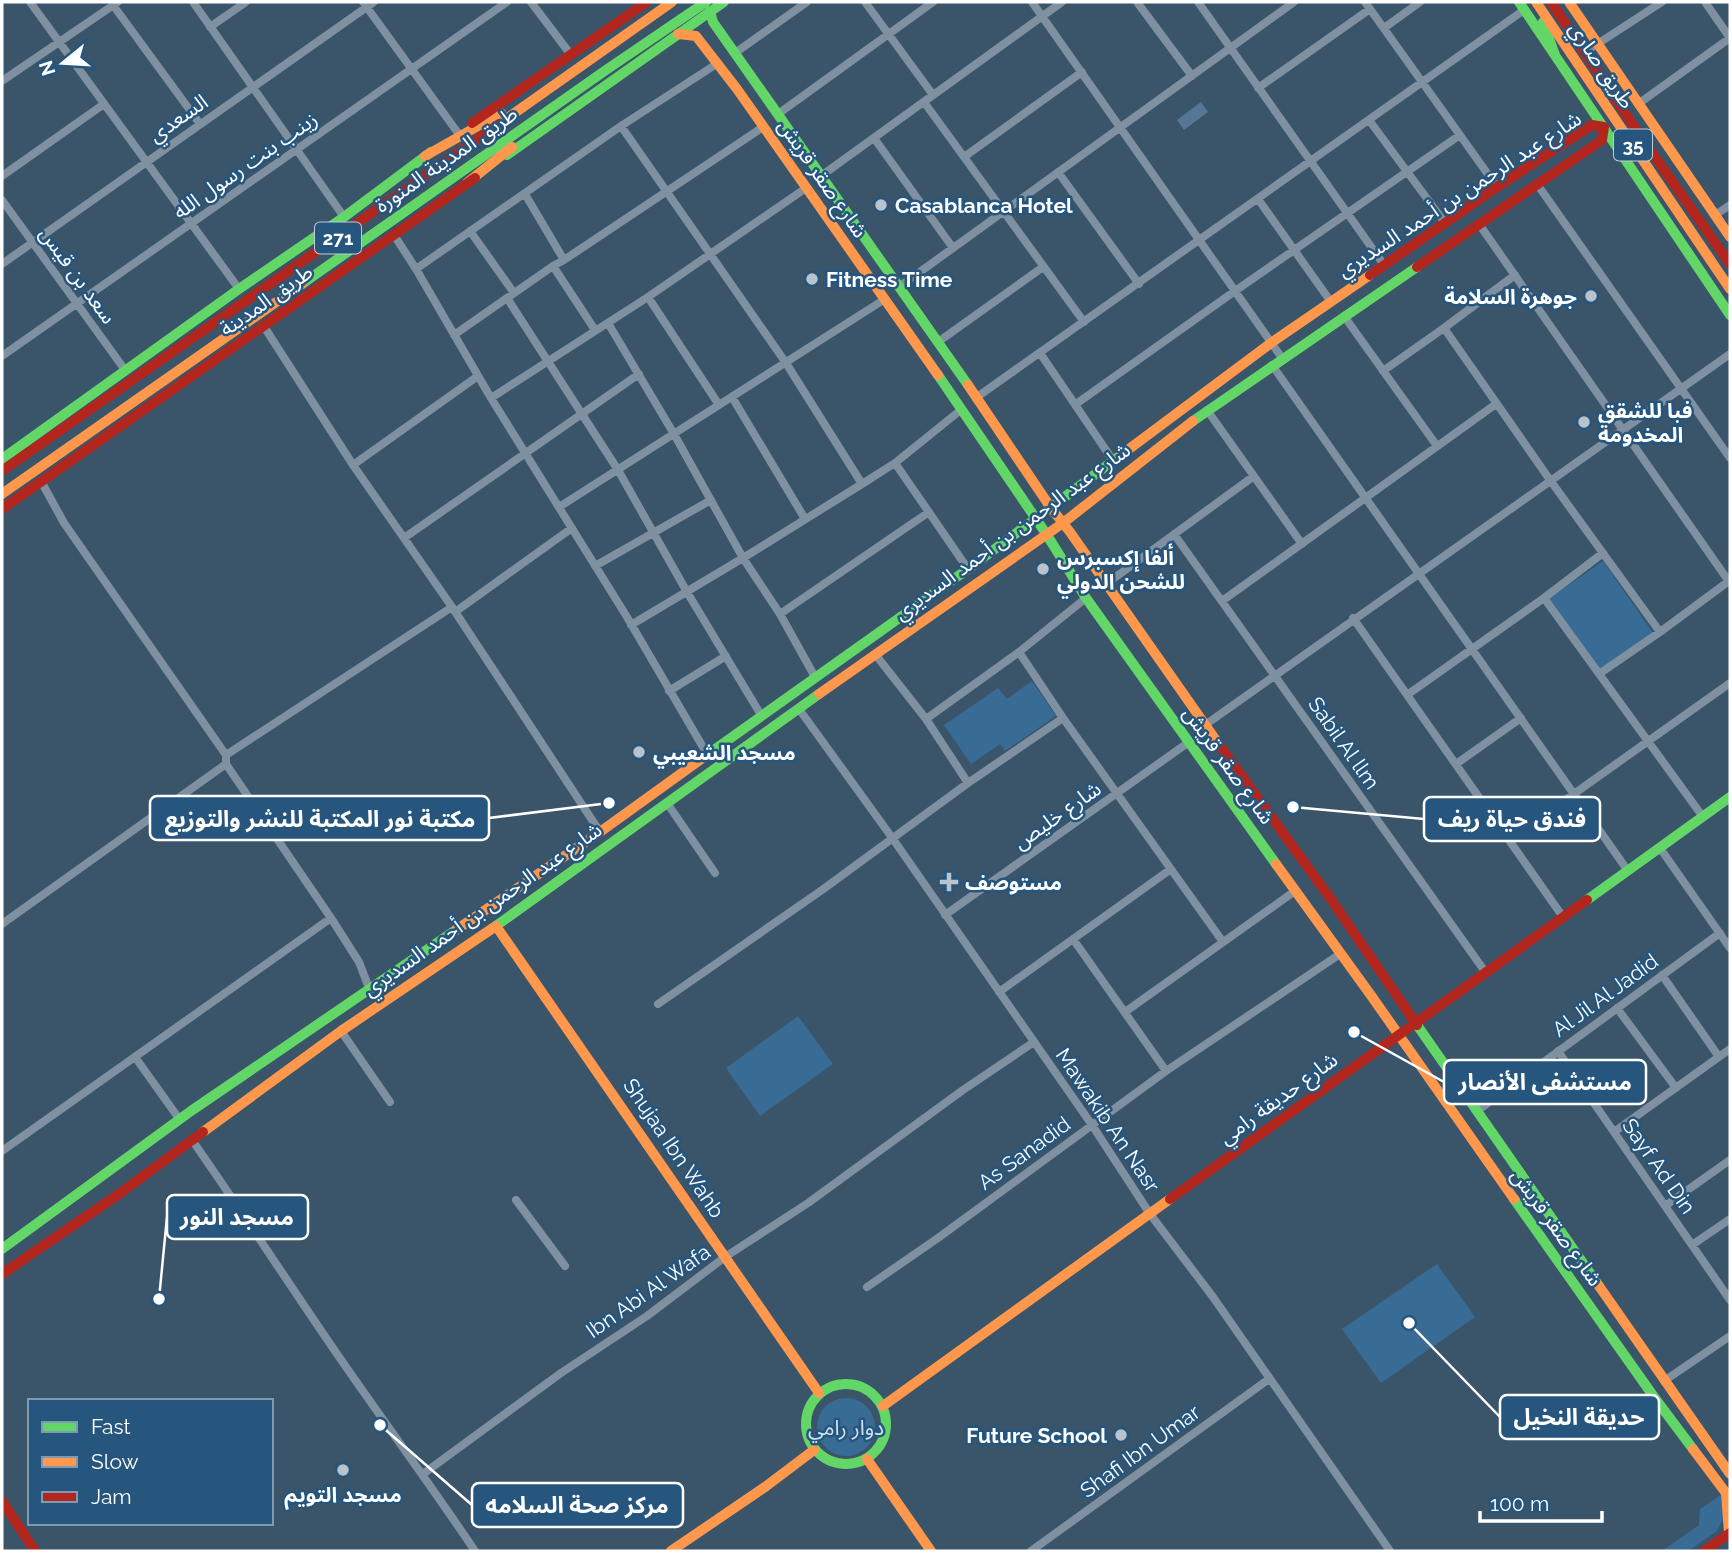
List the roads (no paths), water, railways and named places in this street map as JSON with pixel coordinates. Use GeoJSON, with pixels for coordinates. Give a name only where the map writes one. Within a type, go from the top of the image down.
{"type":"FeatureCollection","features":[{"type":"Feature","properties":{"kind":"main road","name":"طريق المدينة"},"geometry":{"type":"LineString","coordinates":[[2,459],[425,156],[647,2]]}},
{"type":"Feature","properties":{"kind":"main road","name":"طريق المدينة المنورة"},"geometry":{"type":"LineString","coordinates":[[2,471],[369,217],[672,2]]}},
{"type":"Feature","properties":{"kind":"main road","name":"طريق المدينة"},"geometry":{"type":"LineString","coordinates":[[2,509],[678,34],[708,6],[724,2]]}},
{"type":"Feature","properties":{"kind":"main road"},"geometry":{"type":"LineString","coordinates":[[1536,2],[1555,55]]}},
{"type":"Feature","properties":{"kind":"main road","name":"طريق صاري"},"geometry":{"type":"LineString","coordinates":[[1536,2],[1730,289]]}},
{"type":"Feature","properties":{"kind":"main road","name":"طريق صاري"},"geometry":{"type":"LineString","coordinates":[[1551,2],[1730,264]]}},
{"type":"Feature","properties":{"kind":"main road","name":"طريق صاري"},"geometry":{"type":"LineString","coordinates":[[1569,2],[1730,237]]}},
{"type":"Feature","properties":{"kind":"main road","name":"طريق المدينة المنورة"},"geometry":{"type":"LineString","coordinates":[[2,494],[606,70],[708,6]]}},
{"type":"Feature","properties":{"kind":"main road","name":"شارع صقر قريش"},"geometry":{"type":"LineString","coordinates":[[708,6],[712,22],[977,397],[1051,508],[1330,898],[1730,1474]]}},
{"type":"Feature","properties":{"kind":"main road"},"geometry":{"type":"LineString","coordinates":[[1522,6],[1730,314]]}},
{"type":"Feature","properties":{"kind":"main road","name":"شارع صقر قريش"},"geometry":{"type":"LineString","coordinates":[[678,34],[696,36],[737,89],[962,409],[1086,598],[1696,1455],[1726,1493],[1730,1533]]}},
{"type":"Feature","properties":{"kind":"main road"},"geometry":{"type":"LineString","coordinates":[[467,183],[606,70]]}},
{"type":"Feature","properties":{"kind":"main road"},"geometry":{"type":"LineString","coordinates":[[425,156],[570,74]]}},
{"type":"Feature","properties":{"kind":"main road"},"geometry":{"type":"LineString","coordinates":[[737,89],[752,78]]}},
{"type":"Feature","properties":{"kind":"main road","name":"شارع عبد الرحمن بن أحمد السديري"},"geometry":{"type":"LineString","coordinates":[[2,1249],[274,1054],[600,832],[1036,520],[1271,343],[1550,152],[1592,125],[1604,127],[1602,140],[1207,410],[1047,535],[875,653],[496,926],[341,1031],[119,1194],[2,1274]]}},
{"type":"Feature","properties":{"kind":"main road"},"geometry":{"type":"LineString","coordinates":[[1550,152],[1561,168]]}},
{"type":"Feature","properties":{"kind":"main road"},"geometry":{"type":"LineString","coordinates":[[163,359],[255,278]]}},
{"type":"Feature","properties":{"kind":"main road"},"geometry":{"type":"LineString","coordinates":[[905,328],[920,317]]}},
{"type":"Feature","properties":{"kind":"main road"},"geometry":{"type":"LineString","coordinates":[[54,458],[213,361]]}},
{"type":"Feature","properties":{"kind":"main road","name":"شارع حديقة رامي"},"geometry":{"type":"LineString","coordinates":[[883,1406],[1730,797]]}},
{"type":"Feature","properties":{"kind":"main road","name":"Shujaa Ibn Wahb"},"geometry":{"type":"LineString","coordinates":[[496,926],[820,1393]]}},
{"type":"Feature","properties":{"kind":"main road"},"geometry":{"type":"LineString","coordinates":[[274,1054],[286,1071]]}},
{"type":"Feature","properties":{"kind":"main road"},"geometry":{"type":"LineString","coordinates":[[836,1384],[856,1384],[873,1393],[883,1406],[887,1427],[881,1446],[867,1459],[854,1465],[839,1465],[814,1450],[807,1436],[806,1420],[810,1405],[820,1393],[836,1384]]}},
{"type":"Feature","properties":{"kind":"main road"},"geometry":{"type":"LineString","coordinates":[[1684,1438],[1697,1436],[1697,1427]]}},
{"type":"Feature","properties":{"kind":"main road"},"geometry":{"type":"LineString","coordinates":[[1696,1455],[1697,1445],[1708,1443]]}},
{"type":"Feature","properties":{"kind":"main road"},"geometry":{"type":"LineString","coordinates":[[671,1551],[814,1450]]}},
{"type":"Feature","properties":{"kind":"main road"},"geometry":{"type":"LineString","coordinates":[[867,1459],[931,1551]]}},
{"type":"Feature","properties":{"kind":"main road"},"geometry":{"type":"LineString","coordinates":[[2,1501],[35,1551]]}},
{"type":"Feature","properties":{"kind":"main road"},"geometry":{"type":"LineString","coordinates":[[1704,1551],[1730,1533]]}},
{"type":"Feature","properties":{"kind":"street"},"geometry":{"type":"LineString","coordinates":[[30,2],[239,289]]}},
{"type":"Feature","properties":{"kind":"street"},"geometry":{"type":"LineString","coordinates":[[193,2],[344,216]]}},
{"type":"Feature","properties":{"kind":"street"},"geometry":{"type":"LineString","coordinates":[[210,27],[246,2]]}},
{"type":"Feature","properties":{"kind":"street","name":"زينب بنت رسول الله"},"geometry":{"type":"LineString","coordinates":[[2,356],[508,2]]}},
{"type":"Feature","properties":{"kind":"street"},"geometry":{"type":"LineString","coordinates":[[531,2],[570,55]]}},
{"type":"Feature","properties":{"kind":"street"},"geometry":{"type":"LineString","coordinates":[[735,53],[807,2]]}},
{"type":"Feature","properties":{"kind":"street"},"geometry":{"type":"LineString","coordinates":[[865,2],[933,95]]}},
{"type":"Feature","properties":{"kind":"street"},"geometry":{"type":"LineString","coordinates":[[778,114],[933,2]]}},
{"type":"Feature","properties":{"kind":"street"},"geometry":{"type":"LineString","coordinates":[[1032,2],[1282,358]]}},
{"type":"Feature","properties":{"kind":"street"},"geometry":{"type":"LineString","coordinates":[[821,176],[1062,2]]}},
{"type":"Feature","properties":{"kind":"street"},"geometry":{"type":"LineString","coordinates":[[1137,2],[1192,76]]}},
{"type":"Feature","properties":{"kind":"street"},"geometry":{"type":"LineString","coordinates":[[1198,2],[1384,265]]}},
{"type":"Feature","properties":{"kind":"street"},"geometry":{"type":"LineString","coordinates":[[899,287],[1294,2]]}},
{"type":"Feature","properties":{"kind":"street"},"geometry":{"type":"LineString","coordinates":[[1384,28],[1420,2]]}},
{"type":"Feature","properties":{"kind":"street"},"geometry":{"type":"LineString","coordinates":[[1585,52],[1662,2]]}},
{"type":"Feature","properties":{"kind":"street"},"geometry":{"type":"LineString","coordinates":[[1638,104],[1730,38],[1705,2]]}},
{"type":"Feature","properties":{"kind":"street"},"geometry":{"type":"LineString","coordinates":[[2,81],[115,4],[200,124]]}},
{"type":"Feature","properties":{"kind":"street"},"geometry":{"type":"LineString","coordinates":[[368,4],[458,133]]}},
{"type":"Feature","properties":{"kind":"street","name":"السعدي"},"geometry":{"type":"LineString","coordinates":[[2,264],[368,4]]}},
{"type":"Feature","properties":{"kind":"street"},"geometry":{"type":"LineString","coordinates":[[1258,88],[1368,5],[1497,187]]}},
{"type":"Feature","properties":{"kind":"street"},"geometry":{"type":"LineString","coordinates":[[977,397],[1422,82],[1522,6]]}},
{"type":"Feature","properties":{"kind":"street"},"geometry":{"type":"LineString","coordinates":[[416,269],[621,126],[718,63]]}},
{"type":"Feature","properties":{"kind":"street"},"geometry":{"type":"LineString","coordinates":[[964,156],[1082,72]]}},
{"type":"Feature","properties":{"kind":"street"},"geometry":{"type":"LineString","coordinates":[[924,102],[1084,322]]}},
{"type":"Feature","properties":{"kind":"street"},"geometry":{"type":"LineString","coordinates":[[2,176],[104,104]]}},
{"type":"Feature","properties":{"kind":"street"},"geometry":{"type":"LineString","coordinates":[[1368,120],[1445,223]]}},
{"type":"Feature","properties":{"kind":"street"},"geometry":{"type":"LineString","coordinates":[[621,126],[786,363],[862,484]]}},
{"type":"Feature","properties":{"kind":"street"},"geometry":{"type":"LineString","coordinates":[[454,335],[553,266],[764,127]]}},
{"type":"Feature","properties":{"kind":"street"},"geometry":{"type":"LineString","coordinates":[[1076,404],[1460,135]]}},
{"type":"Feature","properties":{"kind":"street"},"geometry":{"type":"LineString","coordinates":[[874,138],[953,248]]}},
{"type":"Feature","properties":{"kind":"street"},"geometry":{"type":"LineString","coordinates":[[1058,172],[1139,284]]}},
{"type":"Feature","properties":{"kind":"street"},"geometry":{"type":"LineString","coordinates":[[1537,184],[1730,458]]}},
{"type":"Feature","properties":{"kind":"street"},"geometry":{"type":"LineString","coordinates":[[491,398],[648,297],[806,188]]}},
{"type":"Feature","properties":{"kind":"street"},"geometry":{"type":"LineString","coordinates":[[525,194],[564,260]]}},
{"type":"Feature","properties":{"kind":"street"},"geometry":{"type":"LineString","coordinates":[[1258,199],[1331,302]]}},
{"type":"Feature","properties":{"kind":"street","name":"سعد بن قيس"},"geometry":{"type":"LineString","coordinates":[[2,200],[125,370]]}},
{"type":"Feature","properties":{"kind":"street"},"geometry":{"type":"LineString","coordinates":[[1716,215],[1730,205]]}},
{"type":"Feature","properties":{"kind":"street"},"geometry":{"type":"LineString","coordinates":[[1479,224],[1729,582],[1599,674]]}},
{"type":"Feature","properties":{"kind":"street"},"geometry":{"type":"LineString","coordinates":[[470,231],[548,361],[618,470],[761,715]]}},
{"type":"Feature","properties":{"kind":"street"},"geometry":{"type":"LineString","coordinates":[[394,235],[707,754]]}},
{"type":"Feature","properties":{"kind":"street"},"geometry":{"type":"LineString","coordinates":[[553,266],[595,330]]}},
{"type":"Feature","properties":{"kind":"street"},"geometry":{"type":"LineString","coordinates":[[938,342],[1044,267]]}},
{"type":"Feature","properties":{"kind":"street"},"geometry":{"type":"LineString","coordinates":[[1383,371],[1515,275]]}},
{"type":"Feature","properties":{"kind":"street"},"geometry":{"type":"LineString","coordinates":[[648,297],[719,405]]}},
{"type":"Feature","properties":{"kind":"street"},"geometry":{"type":"LineString","coordinates":[[559,507],[885,299]]}},
{"type":"Feature","properties":{"kind":"street"},"geometry":{"type":"LineString","coordinates":[[1344,316],[1437,446]]}},
{"type":"Feature","properties":{"kind":"street"},"geometry":{"type":"LineString","coordinates":[[608,323],[815,677]]}},
{"type":"Feature","properties":{"kind":"street"},"geometry":{"type":"LineString","coordinates":[[263,325],[600,832]]}},
{"type":"Feature","properties":{"kind":"street"},"geometry":{"type":"LineString","coordinates":[[1444,328],[1660,632]]}},
{"type":"Feature","properties":{"kind":"street"},"geometry":{"type":"LineString","coordinates":[[1040,354],[1114,461]]}},
{"type":"Feature","properties":{"kind":"street"},"geometry":{"type":"LineString","coordinates":[[1205,725],[1730,354]]}},
{"type":"Feature","properties":{"kind":"street"},"geometry":{"type":"LineString","coordinates":[[1272,365],[1628,871]]}},
{"type":"Feature","properties":{"kind":"street"},"geometry":{"type":"LineString","coordinates":[[404,538],[639,374]]}},
{"type":"Feature","properties":{"kind":"street"},"geometry":{"type":"LineString","coordinates":[[353,464],[478,376]]}},
{"type":"Feature","properties":{"kind":"street"},"geometry":{"type":"LineString","coordinates":[[732,397],[805,519]]}},
{"type":"Feature","properties":{"kind":"street"},"geometry":{"type":"LineString","coordinates":[[1222,601],[1496,404]]}},
{"type":"Feature","properties":{"kind":"street"},"geometry":{"type":"LineString","coordinates":[[631,625],[895,463],[962,409]]}},
{"type":"Feature","properties":{"kind":"street"},"geometry":{"type":"LineString","coordinates":[[1207,410],[1302,544]]}},
{"type":"Feature","properties":{"kind":"street"},"geometry":{"type":"LineString","coordinates":[[895,463],[968,569]]}},
{"type":"Feature","properties":{"kind":"street"},"geometry":{"type":"LineString","coordinates":[[1106,584],[1254,476]]}},
{"type":"Feature","properties":{"kind":"street"},"geometry":{"type":"LineString","coordinates":[[41,481],[64,523],[331,918],[359,962],[369,988]]}},
{"type":"Feature","properties":{"kind":"street"},"geometry":{"type":"LineString","coordinates":[[595,566],[711,500]]}},
{"type":"Feature","properties":{"kind":"street"},"geometry":{"type":"LineString","coordinates":[[780,614],[929,512]]}},
{"type":"Feature","properties":{"kind":"street"},"geometry":{"type":"LineString","coordinates":[[2,924],[226,760],[454,610],[572,528]]}},
{"type":"Feature","properties":{"kind":"street","name":"Sabil Al llm"},"geometry":{"type":"LineString","coordinates":[[1174,534],[1486,972]]}},
{"type":"Feature","properties":{"kind":"street"},"geometry":{"type":"LineString","coordinates":[[1407,695],[1603,554]]}},
{"type":"Feature","properties":{"kind":"street"},"geometry":{"type":"LineString","coordinates":[[926,719],[1019,652],[1086,598]]}},
{"type":"Feature","properties":{"kind":"street"},"geometry":{"type":"LineString","coordinates":[[1544,598],[1703,817]]}},
{"type":"Feature","properties":{"kind":"street"},"geometry":{"type":"LineString","coordinates":[[1353,618],[1563,917]]}},
{"type":"Feature","properties":{"kind":"street"},"geometry":{"type":"LineString","coordinates":[[1019,652],[1223,942]]}},
{"type":"Feature","properties":{"kind":"street"},"geometry":{"type":"LineString","coordinates":[[875,653],[926,719],[968,783]]}},
{"type":"Feature","properties":{"kind":"street"},"geometry":{"type":"LineString","coordinates":[[669,691],[726,656]]}},
{"type":"Feature","properties":{"kind":"street"},"geometry":{"type":"LineString","coordinates":[[1509,840],[1730,683]]}},
{"type":"Feature","properties":{"kind":"street","name":"Mawakib An Nasr"},"geometry":{"type":"LineString","coordinates":[[799,709],[1092,1125],[1150,1214],[1213,1297],[1390,1551]]}},
{"type":"Feature","properties":{"kind":"street"},"geometry":{"type":"LineString","coordinates":[[658,1004],[1063,718]]}},
{"type":"Feature","properties":{"kind":"street"},"geometry":{"type":"LineString","coordinates":[[1456,764],[1521,718]]}},
{"type":"Feature","properties":{"kind":"street","name":"شارع خليص"},"geometry":{"type":"LineString","coordinates":[[945,915],[1189,742]]}},
{"type":"Feature","properties":{"kind":"street"},"geometry":{"type":"LineString","coordinates":[[667,803],[715,873]]}},
{"type":"Feature","properties":{"kind":"street"},"geometry":{"type":"LineString","coordinates":[[1660,848],[1730,948]]}},
{"type":"Feature","properties":{"kind":"street"},"geometry":{"type":"LineString","coordinates":[[999,992],[1171,869]]}},
{"type":"Feature","properties":{"kind":"street"},"geometry":{"type":"LineString","coordinates":[[1125,1012],[1296,891]]}},
{"type":"Feature","properties":{"kind":"street"},"geometry":{"type":"LineString","coordinates":[[2,1151],[331,918]]}},
{"type":"Feature","properties":{"kind":"street","name":"Al Jil Al Jadid"},"geometry":{"type":"LineString","coordinates":[[1477,1111],[1720,933]]}},
{"type":"Feature","properties":{"kind":"street"},"geometry":{"type":"LineString","coordinates":[[1073,939],[1166,1071]]}},
{"type":"Feature","properties":{"kind":"street","name":"As Sanadid"},"geometry":{"type":"LineString","coordinates":[[867,1287],[1166,1071],[1340,954]]}},
{"type":"Feature","properties":{"kind":"street"},"geometry":{"type":"LineString","coordinates":[[1662,975],[1720,1057]]}},
{"type":"Feature","properties":{"kind":"street"},"geometry":{"type":"LineString","coordinates":[[1617,1008],[1676,1088]]}},
{"type":"Feature","properties":{"kind":"street"},"geometry":{"type":"LineString","coordinates":[[341,1031],[390,1102]]}},
{"type":"Feature","properties":{"kind":"street","name":"Ibn Abi Al Wafa"},"geometry":{"type":"LineString","coordinates":[[423,1475],[561,1373],[647,1316],[725,1257],[808,1203],[963,1090],[1034,1042]]}},
{"type":"Feature","properties":{"kind":"street"},"geometry":{"type":"LineString","coordinates":[[1614,1132],[1730,1049]]}},
{"type":"Feature","properties":{"kind":"street","name":"Sayf Ad Din"},"geometry":{"type":"LineString","coordinates":[[1558,1051],[1730,1300]]}},
{"type":"Feature","properties":{"kind":"street"},"geometry":{"type":"LineString","coordinates":[[135,1057],[180,1120]]}},
{"type":"Feature","properties":{"kind":"street"},"geometry":{"type":"LineString","coordinates":[[192,1140],[475,1551]]}},
{"type":"Feature","properties":{"kind":"street"},"geometry":{"type":"LineString","coordinates":[[1665,1206],[1730,1160]]}},
{"type":"Feature","properties":{"kind":"street"},"geometry":{"type":"LineString","coordinates":[[516,1200],[565,1266]]}},
{"type":"Feature","properties":{"kind":"street"},"geometry":{"type":"LineString","coordinates":[[1692,1245],[1730,1219]]}},
{"type":"Feature","properties":{"kind":"street"},"geometry":{"type":"LineString","coordinates":[[1664,1381],[1730,1336]]}},
{"type":"Feature","properties":{"kind":"street","name":"Shafi Ibn Umar"},"geometry":{"type":"LineString","coordinates":[[1031,1551],[1269,1379]]}},
{"type":"Feature","properties":{"kind":"place","name":"Casablanca Hotel"},"geometry":{"type":"Point","coordinates":[881,205]}},
{"type":"Feature","properties":{"kind":"place","name":"Fitness Time"},"geometry":{"type":"Point","coordinates":[812,279]}},
{"type":"Feature","properties":{"kind":"place","name":"جوهرة السلامة"},"geometry":{"type":"Point","coordinates":[1591,296]}},
{"type":"Feature","properties":{"kind":"place","name":"فبا للشقق المخدومة"},"geometry":{"type":"Point","coordinates":[1584,422]}},
{"type":"Feature","properties":{"kind":"place","name":"ألفا إكسبرس للشحن الدولي"},"geometry":{"type":"Point","coordinates":[1043,569]}},
{"type":"Feature","properties":{"kind":"place","name":"مسجد الشعيبي"},"geometry":{"type":"Point","coordinates":[639,752]}},
{"type":"Feature","properties":{"kind":"place","name":"مكتبة نور المكتبة للنشر والتوزيع"},"geometry":{"type":"Point","coordinates":[609,803]}},
{"type":"Feature","properties":{"kind":"place","name":"فندق حياة ريف"},"geometry":{"type":"Point","coordinates":[1293,807]}},
{"type":"Feature","properties":{"kind":"place","name":"مستوصف"},"geometry":{"type":"Point","coordinates":[949,882]}},
{"type":"Feature","properties":{"kind":"place","name":"مستشفى الأنصار"},"geometry":{"type":"Point","coordinates":[1354,1032]}},
{"type":"Feature","properties":{"kind":"place","name":"مسجد النور"},"geometry":{"type":"Point","coordinates":[159,1299]}},
{"type":"Feature","properties":{"kind":"place","name":"حديقة النخيل"},"geometry":{"type":"Point","coordinates":[1409,1323]}},
{"type":"Feature","properties":{"kind":"place","name":"مركز صحة السلامه"},"geometry":{"type":"Point","coordinates":[380,1425]}},
{"type":"Feature","properties":{"kind":"place","name":"Future School"},"geometry":{"type":"Point","coordinates":[1121,1435]}},
{"type":"Feature","properties":{"kind":"place","name":"مسجد التويم"},"geometry":{"type":"Point","coordinates":[343,1470]}},
{"type":"Feature","properties":{"kind":"park label","name":"دوار رامي"},"geometry":{"type":"Point","coordinates":[846,1427]}}]}
